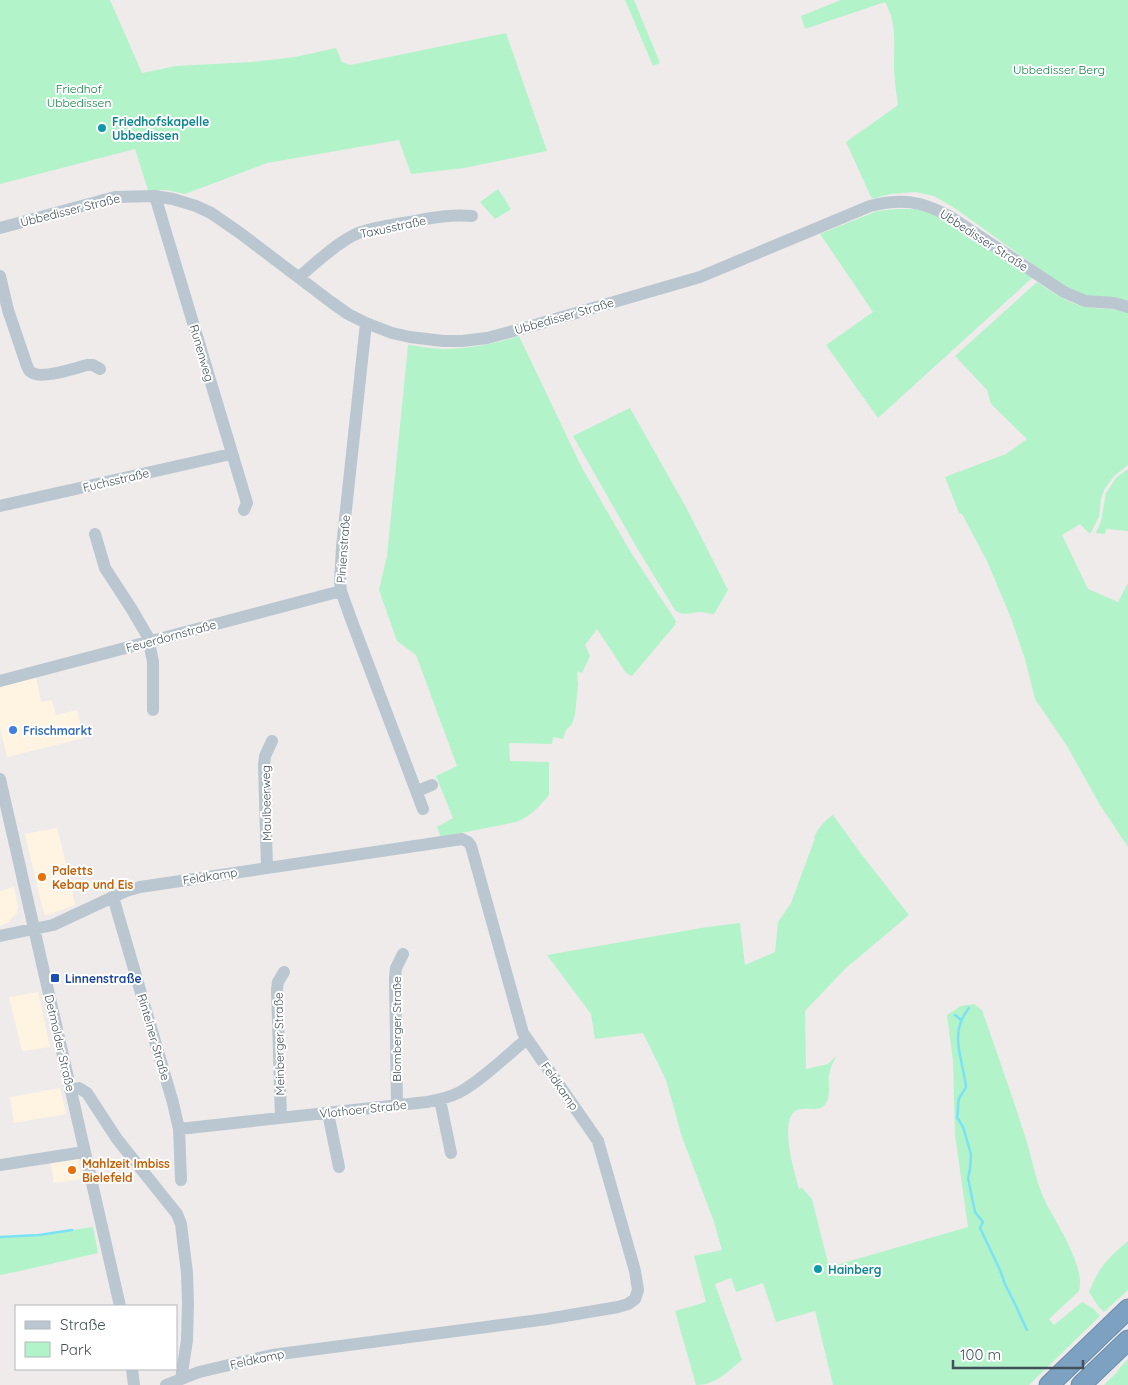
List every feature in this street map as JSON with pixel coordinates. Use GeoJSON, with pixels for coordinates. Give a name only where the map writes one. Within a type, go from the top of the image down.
{"type":"FeatureCollection","features":[{"type":"Feature","properties":{"kind":"highway"},"geometry":{"type":"LineString","coordinates":[[1049,1385],[1128,1310]]}},
{"type":"Feature","properties":{"kind":"highway"},"geometry":{"type":"LineString","coordinates":[[1081,1385],[1128,1340]]}},
{"type":"Feature","properties":{"kind":"street","name":"Ubbedisser Straße"},"geometry":{"type":"LineString","coordinates":[[0,228],[99,198],[155,196],[174,199],[211,213],[330,302],[366,323],[392,333],[427,339],[462,341],[486,338],[521,329],[700,277],[870,206],[896,201],[916,202],[934,207],[950,216],[1075,298],[1128,306]]}},
{"type":"Feature","properties":{"kind":"street","name":"Runenweg"},"geometry":{"type":"LineString","coordinates":[[155,196],[247,503],[244,510]]}},
{"type":"Feature","properties":{"kind":"street","name":"Taxusstraße"},"geometry":{"type":"LineString","coordinates":[[299,277],[334,248],[360,233],[377,228],[450,215],[472,216]]}},
{"type":"Feature","properties":{"kind":"street"},"geometry":{"type":"LineString","coordinates":[[0,276],[8,310],[27,366],[31,372],[37,375],[44,375],[87,366],[100,369]]}},
{"type":"Feature","properties":{"kind":"street","name":"Pinienstraße"},"geometry":{"type":"LineString","coordinates":[[366,323],[342,548],[341,591],[424,809]]}},
{"type":"Feature","properties":{"kind":"street","name":"Fuchsstraße"},"geometry":{"type":"LineString","coordinates":[[0,506],[231,454]]}},
{"type":"Feature","properties":{"kind":"street"},"geometry":{"type":"LineString","coordinates":[[95,534],[105,568],[145,630],[149,642],[153,662],[153,710]]}},
{"type":"Feature","properties":{"kind":"street","name":"Feuerdornstraße"},"geometry":{"type":"LineString","coordinates":[[0,682],[341,591]]}},
{"type":"Feature","properties":{"kind":"street","name":"Maulbeerweg"},"geometry":{"type":"LineString","coordinates":[[267,868],[264,765],[265,756],[272,741]]}},
{"type":"Feature","properties":{"kind":"street","name":"Detmolder Straße"},"geometry":{"type":"LineString","coordinates":[[0,780],[120,1305]]}},
{"type":"Feature","properties":{"kind":"street"},"geometry":{"type":"LineString","coordinates":[[417,791],[432,785]]}},
{"type":"Feature","properties":{"kind":"street","name":"Feldkamp"},"geometry":{"type":"LineString","coordinates":[[34,930],[61,922],[126,891],[140,887],[458,839],[466,841],[471,846],[526,1039],[598,1141],[635,1271],[638,1290],[635,1300],[628,1304],[547,1319],[272,1355],[208,1370],[166,1385]]}},
{"type":"Feature","properties":{"kind":"street","name":"Rintelner Straße"},"geometry":{"type":"LineString","coordinates":[[113,897],[173,1103],[179,1129],[181,1180]]}},
{"type":"Feature","properties":{"kind":"street"},"geometry":{"type":"LineString","coordinates":[[0,936],[34,930]]}},
{"type":"Feature","properties":{"kind":"street","name":"Blomberger Straße"},"geometry":{"type":"LineString","coordinates":[[397,1105],[395,978],[396,968],[403,954]]}},
{"type":"Feature","properties":{"kind":"street","name":"Meinberger Straße"},"geometry":{"type":"LineString","coordinates":[[281,1118],[277,989],[278,982],[284,972]]}},
{"type":"Feature","properties":{"kind":"street","name":"Vlothoer Straße"},"geometry":{"type":"LineString","coordinates":[[179,1129],[440,1100],[456,1094],[474,1083],[526,1039]]}},
{"type":"Feature","properties":{"kind":"street"},"geometry":{"type":"LineString","coordinates":[[70,1090],[79,1088],[87,1093],[117,1139],[180,1219],[187,1273],[188,1304],[181,1379]]}},
{"type":"Feature","properties":{"kind":"street"},"geometry":{"type":"LineString","coordinates":[[440,1100],[451,1153]]}},
{"type":"Feature","properties":{"kind":"street"},"geometry":{"type":"LineString","coordinates":[[328,1113],[340,1167]]}},
{"type":"Feature","properties":{"kind":"street"},"geometry":{"type":"LineString","coordinates":[[0,1164],[84,1152]]}},
{"type":"Feature","properties":{"kind":"street"},"geometry":{"type":"LineString","coordinates":[[132,1370],[134,1385]]}},
{"type":"Feature","properties":{"kind":"shaded area"},"geometry":{"type":"Polygon","coordinates":[[[36,677],[41,702],[52,700],[56,715],[77,710],[84,738],[7,757],[0,728],[0,686],[36,677]]]}},
{"type":"Feature","properties":{"kind":"shaded area"},"geometry":{"type":"Polygon","coordinates":[[[57,828],[75,905],[45,915],[25,834],[57,828]]]}},
{"type":"Feature","properties":{"kind":"shaded area"},"geometry":{"type":"Polygon","coordinates":[[[14,887],[18,908],[17,913],[9,922],[0,926],[0,891],[14,887]]]}},
{"type":"Feature","properties":{"kind":"shaded area"},"geometry":{"type":"Polygon","coordinates":[[[38,992],[50,1047],[22,1051],[9,997],[38,992]]]}},
{"type":"Feature","properties":{"kind":"shaded area"},"geometry":{"type":"Polygon","coordinates":[[[60,1088],[66,1114],[14,1123],[10,1097],[60,1088]]]}},
{"type":"Feature","properties":{"kind":"shaded area"},"geometry":{"type":"Polygon","coordinates":[[[78,1159],[82,1179],[54,1183],[51,1163],[78,1159]]]}},
{"type":"Feature","properties":{"kind":"green space","name":"Friedhof Ubbedissen"},"geometry":{"type":"Polygon","coordinates":[[[0,0],[110,0],[142,73],[176,66],[251,62],[295,57],[336,48],[342,62],[350,65],[506,33],[547,151],[464,168],[411,174],[399,140],[267,163],[185,194],[166,190],[148,190],[135,149],[0,184],[0,0]]]}},
{"type":"Feature","properties":{"kind":"green space"},"geometry":{"type":"Polygon","coordinates":[[[625,0],[634,0],[660,63],[653,66],[625,0]]]}},
{"type":"Feature","properties":{"kind":"green space","name":"Ubbedisser Berg"},"geometry":{"type":"Polygon","coordinates":[[[841,0],[1128,0],[1128,301],[1087,296],[1059,283],[956,209],[934,196],[915,192],[890,194],[872,199],[846,142],[898,105],[894,75],[893,25],[885,2],[805,29],[801,16],[841,0]]]}},
{"type":"Feature","properties":{"kind":"green space"},"geometry":{"type":"Polygon","coordinates":[[[498,189],[511,209],[495,219],[480,202],[498,189]]]}},
{"type":"Feature","properties":{"kind":"green space"},"geometry":{"type":"Polygon","coordinates":[[[915,209],[933,213],[950,222],[1032,278],[878,418],[826,345],[873,312],[820,234],[877,211],[915,209]]]}},
{"type":"Feature","properties":{"kind":"green space"},"geometry":{"type":"Polygon","coordinates":[[[1037,282],[1058,296],[1076,304],[1128,312],[1128,465],[1114,476],[1104,490],[1099,517],[1090,534],[1080,524],[1062,535],[1088,589],[1118,602],[1128,583],[1128,847],[1100,805],[1067,746],[1035,699],[1025,659],[1011,618],[987,561],[962,514],[959,513],[945,477],[1006,454],[1027,439],[991,404],[987,390],[955,356],[1037,282]]]}},
{"type":"Feature","properties":{"kind":"green space"},"geometry":{"type":"Polygon","coordinates":[[[519,336],[581,466],[630,551],[676,621],[675,625],[632,676],[626,673],[597,629],[585,645],[590,656],[582,673],[577,671],[578,685],[575,715],[563,739],[553,737],[552,744],[509,743],[510,761],[549,762],[549,795],[534,811],[516,822],[441,837],[437,827],[453,818],[436,776],[457,766],[416,655],[397,641],[379,590],[387,556],[408,345],[439,349],[462,348],[491,344],[519,336]]]}},
{"type":"Feature","properties":{"kind":"green space"},"geometry":{"type":"Polygon","coordinates":[[[630,408],[687,509],[728,590],[714,614],[700,612],[684,614],[675,610],[573,436],[630,408]]]}},
{"type":"Feature","properties":{"kind":"green space"},"geometry":{"type":"Polygon","coordinates":[[[1128,469],[1128,531],[1106,529],[1105,534],[1096,533],[1101,521],[1106,493],[1116,478],[1128,469]]]}},
{"type":"Feature","properties":{"kind":"green space"},"geometry":{"type":"Polygon","coordinates":[[[833,815],[909,915],[846,968],[805,1011],[806,1069],[828,1064],[837,1055],[829,1073],[828,1100],[824,1106],[819,1109],[802,1109],[794,1112],[790,1120],[788,1131],[789,1144],[799,1189],[802,1188],[812,1199],[829,1267],[968,1227],[955,1135],[953,1061],[947,1015],[961,1006],[974,1004],[982,1010],[1027,1142],[1042,1195],[1069,1246],[1078,1270],[1079,1291],[1049,1319],[1054,1325],[1082,1302],[1094,1309],[1100,1316],[1029,1385],[833,1385],[815,1311],[776,1322],[763,1283],[736,1292],[731,1278],[715,1284],[742,1360],[710,1383],[696,1385],[675,1311],[706,1302],[694,1256],[722,1250],[714,1222],[682,1137],[666,1080],[643,1033],[595,1039],[591,1014],[547,955],[740,923],[745,965],[775,952],[778,922],[791,903],[816,834],[822,825],[833,815]]]}},
{"type":"Feature","properties":{"kind":"green space"},"geometry":{"type":"Polygon","coordinates":[[[93,1227],[98,1253],[0,1275],[0,1237],[39,1235],[93,1227]]]}},
{"type":"Feature","properties":{"kind":"green space"},"geometry":{"type":"Polygon","coordinates":[[[1128,1241],[1128,1290],[1104,1312],[1089,1292],[1104,1264],[1128,1241]]]}},
{"type":"Feature","properties":{"kind":"green space"},"geometry":{"type":"Polygon","coordinates":[[[1128,1359],[1128,1385],[1104,1385],[1117,1372],[1128,1359]]]}},
{"type":"Feature","properties":{"kind":"waterway"},"geometry":{"type":"LineString","coordinates":[[969,1008],[959,1027],[958,1047],[966,1087],[959,1099],[957,1117],[963,1127],[971,1154],[968,1178],[975,1212],[983,1222],[980,1228],[1027,1330]]}},
{"type":"Feature","properties":{"kind":"waterway"},"geometry":{"type":"LineString","coordinates":[[955,1015],[961,1020]]}},
{"type":"Feature","properties":{"kind":"waterway"},"geometry":{"type":"LineString","coordinates":[[0,1237],[39,1235],[72,1230]]}},
{"type":"Feature","properties":{"kind":"place","name":"Friedhofskapelle Ubbedissen"},"geometry":{"type":"Point","coordinates":[102,128]}},
{"type":"Feature","properties":{"kind":"place","name":"Frischmarkt"},"geometry":{"type":"Point","coordinates":[13,730]}},
{"type":"Feature","properties":{"kind":"place","name":"Paletts Kebap und Eis"},"geometry":{"type":"Point","coordinates":[42,877]}},
{"type":"Feature","properties":{"kind":"place","name":"Linnenstraße"},"geometry":{"type":"Point","coordinates":[55,978]}},
{"type":"Feature","properties":{"kind":"place","name":"Mahlzeit Imbiss Bielefeld"},"geometry":{"type":"Point","coordinates":[72,1170]}},
{"type":"Feature","properties":{"kind":"place","name":"Hainberg"},"geometry":{"type":"Point","coordinates":[818,1269]}}]}
